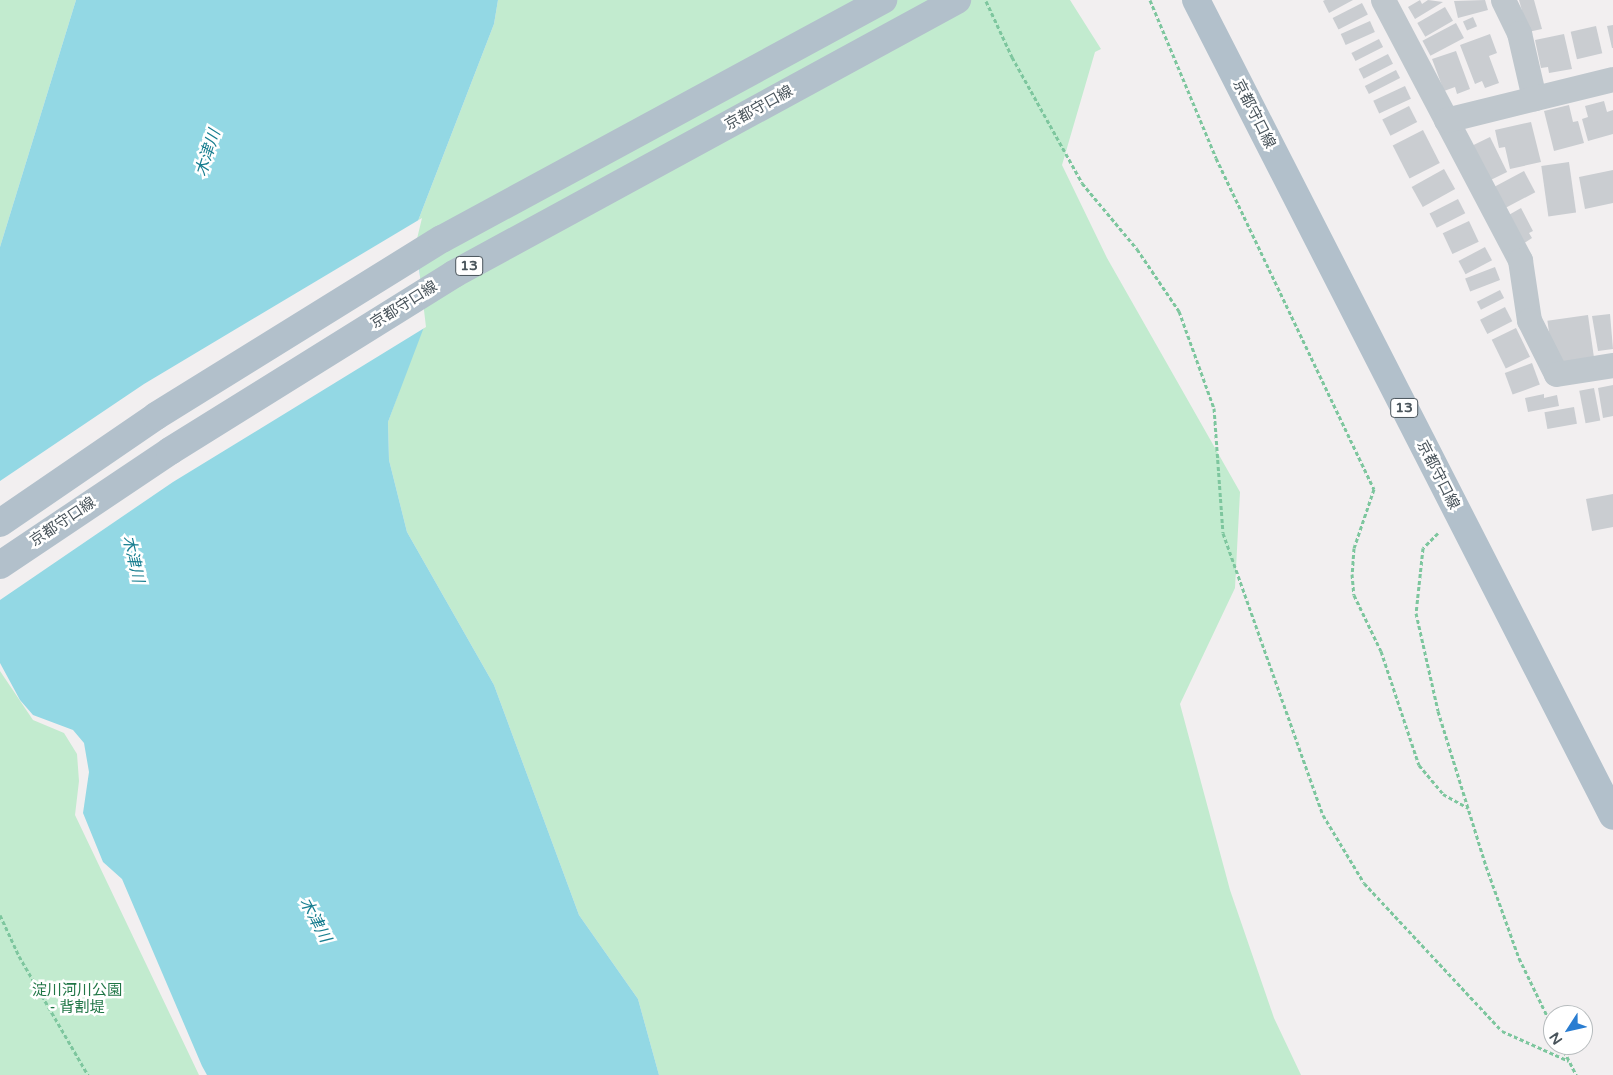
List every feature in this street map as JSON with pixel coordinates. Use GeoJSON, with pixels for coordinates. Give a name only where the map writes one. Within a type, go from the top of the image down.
{"type":"FeatureCollection","features":[{"type":"Feature","properties":{"kind":"main road","name":"13"},"geometry":{"type":"LineString","coordinates":[[0,522],[156,416],[442,239],[883,0]]}},
{"type":"Feature","properties":{"kind":"main road","name":"京都守口線"},"geometry":{"type":"LineString","coordinates":[[0,565],[170,451],[454,274],[957,0]]}},
{"type":"Feature","properties":{"kind":"main road","name":"京都守口線"},"geometry":{"type":"LineString","coordinates":[[1196,0],[1613,816]]}},
{"type":"Feature","properties":{"kind":"street"},"geometry":{"type":"LineString","coordinates":[[1383,0],[1520,260],[1529,320],[1556,374],[1613,365]]}},
{"type":"Feature","properties":{"kind":"street"},"geometry":{"type":"LineString","coordinates":[[1503,0],[1519,33],[1534,98]]}},
{"type":"Feature","properties":{"kind":"street"},"geometry":{"type":"LineString","coordinates":[[1446,120],[1613,79]]}},
{"type":"Feature","properties":{"kind":"path"},"geometry":{"type":"LineString","coordinates":[[985,0],[1012,57],[1082,183],[1137,249],[1179,311],[1214,408],[1223,533],[1323,816],[1364,883],[1502,1031],[1569,1061]]}},
{"type":"Feature","properties":{"kind":"path"},"geometry":{"type":"LineString","coordinates":[[1150,0],[1216,158],[1374,489],[1354,548],[1352,574],[1354,595],[1381,651],[1419,764],[1443,794],[1468,808]]}},
{"type":"Feature","properties":{"kind":"path"},"geometry":{"type":"LineString","coordinates":[[1458,513],[1423,548],[1416,613],[1438,711],[1468,808],[1519,958],[1543,1007]]}},
{"type":"Feature","properties":{"kind":"path"},"geometry":{"type":"LineString","coordinates":[[0,915],[20,956],[88,1075]]}},
{"type":"Feature","properties":{"kind":"path"},"geometry":{"type":"LineString","coordinates":[[1566,1055],[1576,1075]]}},
{"type":"Feature","properties":{"kind":"green space"},"geometry":{"type":"Polygon","coordinates":[[[0,0],[76,0],[0,247],[0,0]]]}},
{"type":"Feature","properties":{"kind":"green space"},"geometry":{"type":"Polygon","coordinates":[[[498,0],[1070,0],[1101,49],[1095,52],[1062,165],[1107,258],[1240,492],[1235,588],[1180,704],[1230,890],[1274,1018],[1301,1075],[659,1075],[638,999],[579,915],[494,685],[407,532],[389,460],[388,422],[399,392],[416,226],[494,24],[498,0]]]}},
{"type":"Feature","properties":{"kind":"green space","name":"淀川河川公園 - 背割堤"},"geometry":{"type":"Polygon","coordinates":[[[0,671],[33,720],[64,733],[77,754],[79,781],[75,815],[199,1075],[0,1075],[0,671]]]}},
{"type":"Feature","properties":{"kind":"water","name":"木津川"},"geometry":{"type":"Polygon","coordinates":[[[76,0],[498,0],[494,24],[416,226],[424,327],[388,422],[389,460],[407,532],[494,685],[579,915],[638,999],[659,1075],[207,1075],[202,1066],[122,879],[103,862],[83,813],[89,772],[84,743],[73,730],[33,715],[20,700],[0,663],[0,247],[76,0]]]}},
{"type":"Feature","properties":{"kind":"pier"},"geometry":{"type":"Polygon","coordinates":[[[422,218],[416,243],[426,327],[173,482],[0,600],[0,481],[144,384],[422,218]]]}},
{"type":"Feature","properties":{"kind":"building"},"geometry":{"type":"Polygon","coordinates":[[[1353,0],[1329,13],[1323,1],[1353,0]]]}},
{"type":"Feature","properties":{"kind":"building"},"geometry":{"type":"Polygon","coordinates":[[[1420,0],[1422,4],[1428,0],[1443,2],[1415,19],[1408,7],[1420,0]]]}},
{"type":"Feature","properties":{"kind":"building"},"geometry":{"type":"Polygon","coordinates":[[[1485,0],[1488,10],[1458,18],[1454,1],[1485,0]]]}},
{"type":"Feature","properties":{"kind":"building"},"geometry":{"type":"Polygon","coordinates":[[[1519,0],[1534,0],[1542,29],[1528,32],[1519,0]]]}},
{"type":"Feature","properties":{"kind":"building"},"geometry":{"type":"Polygon","coordinates":[[[1362,3],[1368,15],[1338,30],[1333,18],[1362,3]]]}},
{"type":"Feature","properties":{"kind":"building"},"geometry":{"type":"Polygon","coordinates":[[[1445,7],[1453,21],[1425,37],[1417,23],[1445,7]]]}},
{"type":"Feature","properties":{"kind":"building"},"geometry":{"type":"Polygon","coordinates":[[[1473,17],[1477,26],[1467,31],[1463,21],[1473,17]]]}},
{"type":"Feature","properties":{"kind":"building"},"geometry":{"type":"Polygon","coordinates":[[[1370,21],[1375,32],[1346,45],[1341,34],[1370,21]]]}},
{"type":"Feature","properties":{"kind":"building"},"geometry":{"type":"Polygon","coordinates":[[[1456,23],[1464,38],[1430,56],[1422,41],[1456,23]]]}},
{"type":"Feature","properties":{"kind":"building"},"geometry":{"type":"Polygon","coordinates":[[[1613,25],[1613,48],[1612,48],[1607,26],[1613,25]]]}},
{"type":"Feature","properties":{"kind":"building"},"geometry":{"type":"Polygon","coordinates":[[[1596,26],[1602,53],[1577,59],[1571,32],[1596,26]]]}},
{"type":"Feature","properties":{"kind":"building"},"geometry":{"type":"Polygon","coordinates":[[[1490,34],[1497,53],[1489,56],[1499,83],[1485,88],[1482,81],[1475,84],[1460,45],[1490,34]]]}},
{"type":"Feature","properties":{"kind":"building"},"geometry":{"type":"Polygon","coordinates":[[[1564,34],[1572,69],[1549,73],[1548,67],[1541,68],[1535,40],[1564,34]]]}},
{"type":"Feature","properties":{"kind":"building"},"geometry":{"type":"Polygon","coordinates":[[[1379,39],[1383,47],[1355,61],[1351,53],[1379,39]]]}},
{"type":"Feature","properties":{"kind":"building"},"geometry":{"type":"Polygon","coordinates":[[[1456,51],[1470,89],[1457,94],[1455,87],[1444,91],[1432,59],[1456,51]]]}},
{"type":"Feature","properties":{"kind":"building"},"geometry":{"type":"Polygon","coordinates":[[[1388,54],[1393,64],[1364,79],[1359,69],[1388,54]]]}},
{"type":"Feature","properties":{"kind":"building"},"geometry":{"type":"Polygon","coordinates":[[[1396,70],[1400,78],[1369,94],[1365,86],[1396,70]]]}},
{"type":"Feature","properties":{"kind":"building"},"geometry":{"type":"Polygon","coordinates":[[[1405,86],[1411,99],[1379,113],[1373,101],[1405,86]]]}},
{"type":"Feature","properties":{"kind":"building"},"geometry":{"type":"Polygon","coordinates":[[[1604,101],[1607,112],[1613,110],[1613,134],[1588,141],[1582,119],[1588,117],[1585,106],[1604,101]]]}},
{"type":"Feature","properties":{"kind":"building"},"geometry":{"type":"Polygon","coordinates":[[[1569,105],[1573,122],[1578,121],[1584,143],[1554,151],[1544,111],[1569,105]]]}},
{"type":"Feature","properties":{"kind":"building"},"geometry":{"type":"Polygon","coordinates":[[[1409,106],[1417,122],[1390,136],[1382,120],[1409,106]]]}},
{"type":"Feature","properties":{"kind":"building"},"geometry":{"type":"Polygon","coordinates":[[[1531,122],[1541,162],[1510,169],[1505,147],[1499,148],[1495,130],[1531,122]]]}},
{"type":"Feature","properties":{"kind":"building"},"geometry":{"type":"Polygon","coordinates":[[[1423,130],[1440,163],[1410,178],[1393,145],[1423,130]]]}},
{"type":"Feature","properties":{"kind":"building"},"geometry":{"type":"Polygon","coordinates":[[[1490,137],[1507,172],[1489,181],[1472,146],[1490,137]]]}},
{"type":"Feature","properties":{"kind":"building"},"geometry":{"type":"Polygon","coordinates":[[[1569,162],[1576,213],[1548,216],[1541,166],[1569,162]]]}},
{"type":"Feature","properties":{"kind":"building"},"geometry":{"type":"Polygon","coordinates":[[[1444,169],[1455,189],[1423,207],[1412,187],[1444,169]]]}},
{"type":"Feature","properties":{"kind":"building"},"geometry":{"type":"Polygon","coordinates":[[[1613,170],[1613,203],[1585,209],[1579,177],[1613,170]]]}},
{"type":"Feature","properties":{"kind":"building"},"geometry":{"type":"Polygon","coordinates":[[[1524,171],[1535,192],[1504,209],[1493,187],[1524,171]]]}},
{"type":"Feature","properties":{"kind":"building"},"geometry":{"type":"Polygon","coordinates":[[[1458,199],[1465,213],[1437,228],[1429,214],[1458,199]]]}},
{"type":"Feature","properties":{"kind":"building"},"geometry":{"type":"Polygon","coordinates":[[[1521,208],[1533,231],[1529,233],[1532,238],[1523,244],[1507,216],[1521,208]]]}},
{"type":"Feature","properties":{"kind":"building"},"geometry":{"type":"Polygon","coordinates":[[[1469,221],[1479,242],[1452,254],[1443,233],[1469,221]]]}},
{"type":"Feature","properties":{"kind":"building"},"geometry":{"type":"Polygon","coordinates":[[[1485,247],[1492,260],[1466,274],[1459,261],[1485,247]]]}},
{"type":"Feature","properties":{"kind":"building"},"geometry":{"type":"Polygon","coordinates":[[[1495,267],[1500,280],[1470,292],[1465,278],[1495,267]]]}},
{"type":"Feature","properties":{"kind":"building"},"geometry":{"type":"Polygon","coordinates":[[[1500,290],[1504,298],[1481,310],[1477,302],[1500,290]]]}},
{"type":"Feature","properties":{"kind":"building"},"geometry":{"type":"Polygon","coordinates":[[[1505,307],[1512,321],[1487,334],[1480,320],[1505,307]]]}},
{"type":"Feature","properties":{"kind":"building"},"geometry":{"type":"Polygon","coordinates":[[[1610,314],[1613,349],[1598,351],[1592,316],[1610,314]]]}},
{"type":"Feature","properties":{"kind":"building"},"geometry":{"type":"Polygon","coordinates":[[[1588,315],[1594,360],[1554,365],[1547,321],[1588,315]]]}},
{"type":"Feature","properties":{"kind":"building"},"geometry":{"type":"Polygon","coordinates":[[[1516,328],[1530,357],[1506,369],[1492,340],[1516,328]]]}},
{"type":"Feature","properties":{"kind":"building"},"geometry":{"type":"Polygon","coordinates":[[[1532,363],[1540,385],[1513,395],[1505,373],[1532,363]]]}},
{"type":"Feature","properties":{"kind":"building"},"geometry":{"type":"Polygon","coordinates":[[[1613,385],[1613,416],[1603,418],[1598,388],[1613,385]]]}},
{"type":"Feature","properties":{"kind":"building"},"geometry":{"type":"Polygon","coordinates":[[[1594,388],[1600,420],[1586,423],[1579,391],[1594,388]]]}},
{"type":"Feature","properties":{"kind":"building"},"geometry":{"type":"Polygon","coordinates":[[[1544,394],[1544,398],[1557,395],[1559,406],[1528,412],[1525,398],[1544,394]]]}},
{"type":"Feature","properties":{"kind":"building"},"geometry":{"type":"Polygon","coordinates":[[[1574,407],[1577,424],[1547,429],[1544,412],[1574,407]]]}},
{"type":"Feature","properties":{"kind":"building"},"geometry":{"type":"Polygon","coordinates":[[[1613,494],[1613,527],[1592,531],[1586,499],[1613,494]]]}}]}
